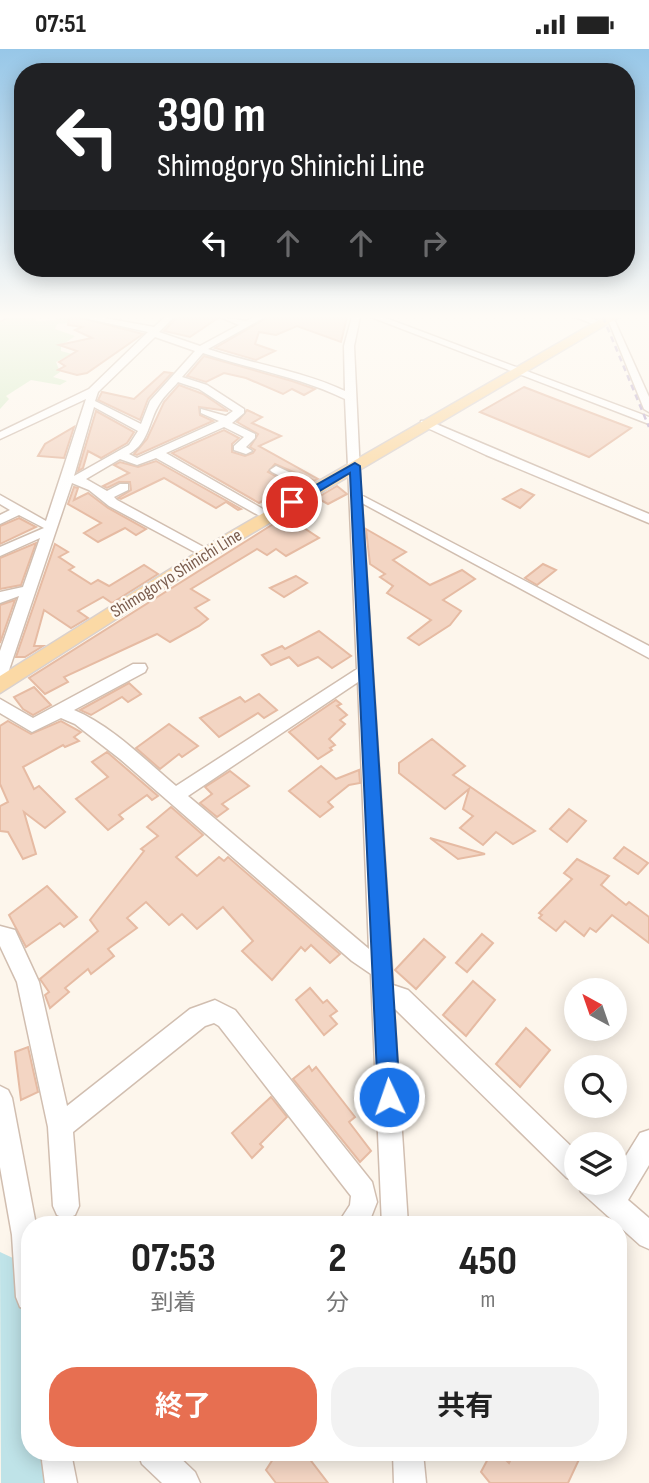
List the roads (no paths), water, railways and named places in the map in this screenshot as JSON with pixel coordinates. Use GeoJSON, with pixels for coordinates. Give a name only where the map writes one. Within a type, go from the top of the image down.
{"type":"FeatureCollection","features":[{"type":"Feature","properties":{"kind":"main road","name":"Shimogoryo Shinichi Line"},"geometry":{"type":"LineString","coordinates":[[0,686],[204,553],[494,384]]}},
{"type":"Feature","properties":{"kind":"street"},"geometry":{"type":"LineString","coordinates":[[0,436],[92,397],[104,384]]}},
{"type":"Feature","properties":{"kind":"street"},"geometry":{"type":"LineString","coordinates":[[72,479],[133,447],[145,430],[155,403],[170,384]]}},
{"type":"Feature","properties":{"kind":"street"},"geometry":{"type":"LineString","coordinates":[[121,455],[137,461],[226,422],[240,409],[193,384]]}},
{"type":"Feature","properties":{"kind":"street"},"geometry":{"type":"LineString","coordinates":[[322,384],[350,397]]}},
{"type":"Feature","properties":{"kind":"street"},"geometry":{"type":"LineString","coordinates":[[350,384],[395,1216]]}},
{"type":"Feature","properties":{"kind":"street"},"geometry":{"type":"LineString","coordinates":[[554,384],[649,421]]}},
{"type":"Feature","properties":{"kind":"street"},"geometry":{"type":"LineString","coordinates":[[637,384],[649,409]]}},
{"type":"Feature","properties":{"kind":"street"},"geometry":{"type":"LineString","coordinates":[[92,397],[99,405],[145,430]]}},
{"type":"Feature","properties":{"kind":"street"},"geometry":{"type":"LineString","coordinates":[[0,673],[50,528],[72,479],[92,397]]}},
{"type":"Feature","properties":{"kind":"street"},"geometry":{"type":"LineString","coordinates":[[205,411],[251,436],[238,448],[246,451]]}},
{"type":"Feature","properties":{"kind":"street"},"geometry":{"type":"LineString","coordinates":[[425,423],[649,519]]}},
{"type":"Feature","properties":{"kind":"street"},"geometry":{"type":"LineString","coordinates":[[157,453],[269,516]]}},
{"type":"Feature","properties":{"kind":"street"},"geometry":{"type":"LineString","coordinates":[[276,470],[315,489]]}},
{"type":"Feature","properties":{"kind":"street"},"geometry":{"type":"LineString","coordinates":[[72,479],[107,496],[113,503],[204,553]]}},
{"type":"Feature","properties":{"kind":"street"},"geometry":{"type":"LineString","coordinates":[[107,496],[124,487]]}},
{"type":"Feature","properties":{"kind":"street"},"geometry":{"type":"LineString","coordinates":[[355,498],[364,499],[649,653]]}},
{"type":"Feature","properties":{"kind":"street"},"geometry":{"type":"LineString","coordinates":[[0,499],[50,528]]}},
{"type":"Feature","properties":{"kind":"street"},"geometry":{"type":"LineString","coordinates":[[0,520],[19,510]]}},
{"type":"Feature","properties":{"kind":"street"},"geometry":{"type":"LineString","coordinates":[[0,552],[50,528]]}},
{"type":"Feature","properties":{"kind":"street"},"geometry":{"type":"LineString","coordinates":[[0,598],[9,593],[28,591]]}},
{"type":"Feature","properties":{"kind":"street"},"geometry":{"type":"LineString","coordinates":[[0,705],[32,726],[139,668]]}},
{"type":"Feature","properties":{"kind":"street"},"geometry":{"type":"LineString","coordinates":[[176,795],[356,675],[365,674]]}},
{"type":"Feature","properties":{"kind":"street"},"geometry":{"type":"LineString","coordinates":[[60,711],[91,727],[176,795],[359,954],[383,982],[564,1157]]}},
{"type":"Feature","properties":{"kind":"street"},"geometry":{"type":"LineString","coordinates":[[0,936],[8,937],[29,982],[60,1127],[66,1206]]}},
{"type":"Feature","properties":{"kind":"street"},"geometry":{"type":"LineString","coordinates":[[60,1127],[198,1017],[215,1011],[227,1018],[363,1191],[365,1204],[360,1216]]}},
{"type":"Feature","properties":{"kind":"street"},"geometry":{"type":"LineString","coordinates":[[0,1098],[24,1216]]}},
{"type":"Feature","properties":{"kind":"street"},"geometry":{"type":"LineString","coordinates":[[612,1203],[649,1142]]}},
{"type":"Feature","properties":{"kind":"street"},"geometry":{"type":"LineString","coordinates":[[603,1195],[627,1216]]}},
{"type":"Feature","properties":{"kind":"street"},"geometry":{"type":"LineString","coordinates":[[627,1216],[649,1236]]}},
{"type":"Feature","properties":{"kind":"street"},"geometry":{"type":"LineString","coordinates":[[57,1461],[61,1483]]}},
{"type":"Feature","properties":{"kind":"street"},"geometry":{"type":"LineString","coordinates":[[161,1461],[184,1483]]}},
{"type":"Feature","properties":{"kind":"street"},"geometry":{"type":"LineString","coordinates":[[409,1461],[410,1483]]}},
{"type":"Feature","properties":{"kind":"waterway"},"geometry":{"type":"LineString","coordinates":[[0,1274],[10,1391],[21,1454]]}},
{"type":"Feature","properties":{"kind":"waterway"},"geometry":{"type":"LineString","coordinates":[[22,1461],[26,1483]]}},
{"type":"Feature","properties":{"kind":"railway"},"geometry":{"type":"LineString","coordinates":[[631,384],[649,427]]}}]}
